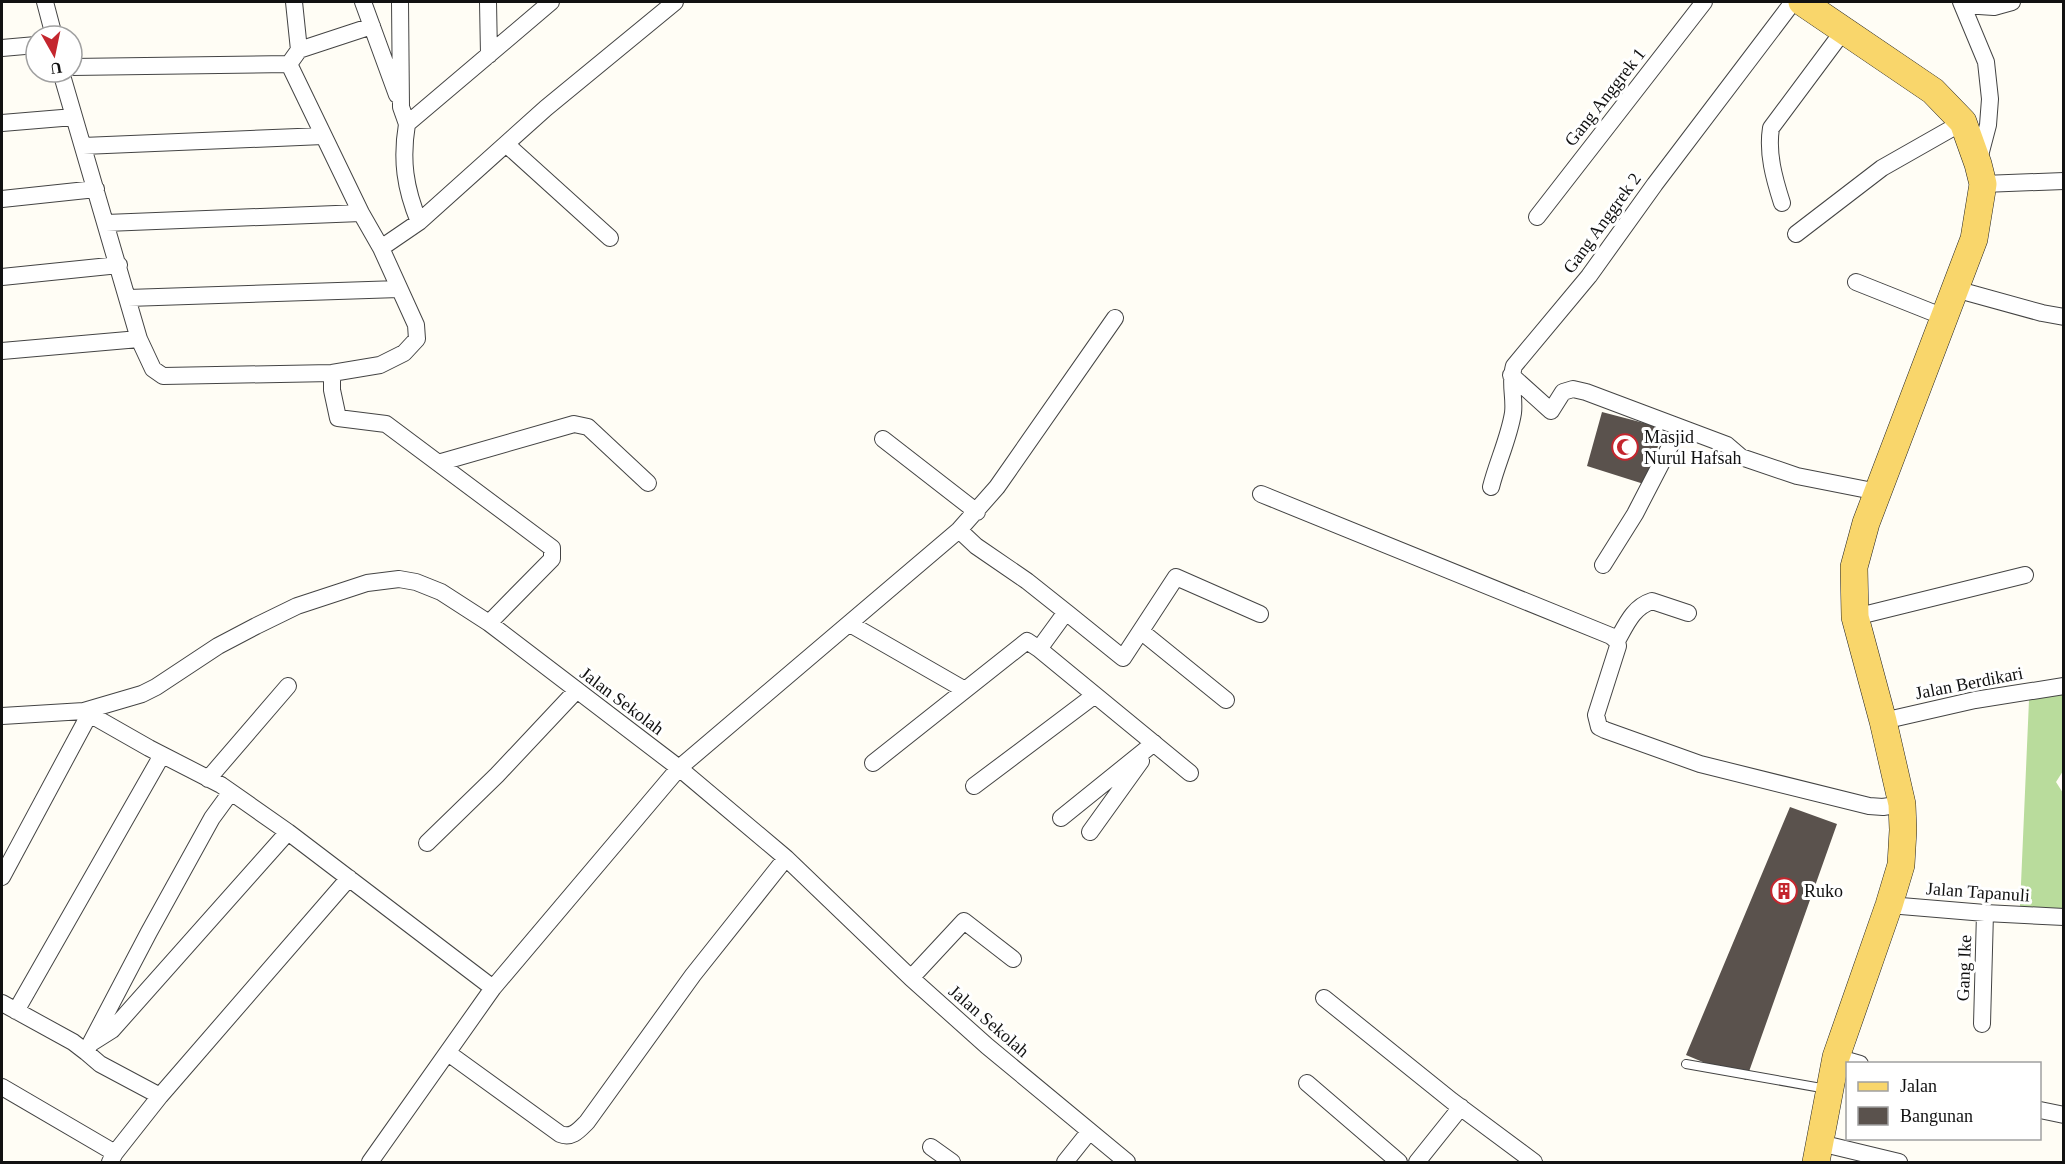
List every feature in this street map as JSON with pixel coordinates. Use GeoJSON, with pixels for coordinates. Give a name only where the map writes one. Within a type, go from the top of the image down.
{"type":"FeatureCollection","features":[{"type":"Feature","properties":{"kind":"main road"},"geometry":{"type":"LineString","coordinates":[[1802,2],[1933,91],[1963,122],[1980,174],[1974,239],[1866,523],[1854,567],[1856,617],[1902,804],[1903,830],[1901,865],[1848,1060]]}},
{"type":"Feature","properties":{"kind":"main road"},"geometry":{"type":"LineString","coordinates":[[1818,1153],[1830,1090],[1846,1063]]}},
{"type":"Feature","properties":{"kind":"street"},"geometry":{"type":"LineString","coordinates":[[45,2],[51,24]]}},
{"type":"Feature","properties":{"kind":"street"},"geometry":{"type":"LineString","coordinates":[[64,84],[139,339],[153,369],[163,376],[332,373],[380,365],[412,346],[417,339],[418,331],[381,248],[323,136],[294,57],[294,2]]}},
{"type":"Feature","properties":{"kind":"street"},"geometry":{"type":"LineString","coordinates":[[363,2],[407,124],[403,149],[407,190],[419,222]]}},
{"type":"Feature","properties":{"kind":"street"},"geometry":{"type":"LineString","coordinates":[[400,2],[401,107]]}},
{"type":"Feature","properties":{"kind":"street"},"geometry":{"type":"LineString","coordinates":[[488,2],[489,55]]}},
{"type":"Feature","properties":{"kind":"street"},"geometry":{"type":"LineString","coordinates":[[407,124],[551,2]]}},
{"type":"Feature","properties":{"kind":"street"},"geometry":{"type":"LineString","coordinates":[[381,248],[419,222],[546,108],[675,2]]}},
{"type":"Feature","properties":{"kind":"street","name":"Gang Anggrek 1"},"geometry":{"type":"LineString","coordinates":[[1537,217],[1704,2]]}},
{"type":"Feature","properties":{"kind":"street","name":"Gang Anggrek 2"},"geometry":{"type":"LineString","coordinates":[[1511,375],[1514,366],[1589,276],[1655,184],[1793,2]]}},
{"type":"Feature","properties":{"kind":"street"},"geometry":{"type":"LineString","coordinates":[[2012,2],[1994,7],[1962,3],[1986,62],[1990,99],[1989,125],[1980,174],[2064,180]]}},
{"type":"Feature","properties":{"kind":"street"},"geometry":{"type":"LineString","coordinates":[[84,66],[294,57],[372,26]]}},
{"type":"Feature","properties":{"kind":"street"},"geometry":{"type":"LineString","coordinates":[[1782,203],[1775,180],[1769,143],[1771,128],[1844,30]]}},
{"type":"Feature","properties":{"kind":"street"},"geometry":{"type":"LineString","coordinates":[[2,48],[24,46]]}},
{"type":"Feature","properties":{"kind":"street"},"geometry":{"type":"LineString","coordinates":[[2,123],[74,117]]}},
{"type":"Feature","properties":{"kind":"street"},"geometry":{"type":"LineString","coordinates":[[1796,234],[1882,168],[1963,122]]}},
{"type":"Feature","properties":{"kind":"street"},"geometry":{"type":"LineString","coordinates":[[83,146],[323,136]]}},
{"type":"Feature","properties":{"kind":"street"},"geometry":{"type":"LineString","coordinates":[[506,144],[610,238]]}},
{"type":"Feature","properties":{"kind":"street"},"geometry":{"type":"LineString","coordinates":[[2,200],[96,189]]}},
{"type":"Feature","properties":{"kind":"street"},"geometry":{"type":"LineString","coordinates":[[106,223],[361,213]]}},
{"type":"Feature","properties":{"kind":"street"},"geometry":{"type":"LineString","coordinates":[[2,277],[119,265]]}},
{"type":"Feature","properties":{"kind":"street"},"geometry":{"type":"LineString","coordinates":[[1856,282],[1944,317]]}},
{"type":"Feature","properties":{"kind":"street"},"geometry":{"type":"LineString","coordinates":[[128,298],[399,289]]}},
{"type":"Feature","properties":{"kind":"street"},"geometry":{"type":"LineString","coordinates":[[1955,289],[2064,317]]}},
{"type":"Feature","properties":{"kind":"street"},"geometry":{"type":"LineString","coordinates":[[370,1162],[493,988],[680,768],[850,624],[977,512],[997,488],[1115,318]]}},
{"type":"Feature","properties":{"kind":"street"},"geometry":{"type":"LineString","coordinates":[[2,351],[139,339]]}},
{"type":"Feature","properties":{"kind":"street"},"geometry":{"type":"LineString","coordinates":[[332,373],[332,390],[338,418],[386,424],[552,548],[552,559],[489,624]]}},
{"type":"Feature","properties":{"kind":"street"},"geometry":{"type":"LineString","coordinates":[[1511,375],[1551,411],[1563,392],[1573,389],[1586,392],[1679,429],[1727,445],[1741,457],[1797,476],[1878,492]]}},
{"type":"Feature","properties":{"kind":"street"},"geometry":{"type":"LineString","coordinates":[[1491,487],[1513,414],[1514,396],[1511,375]]}},
{"type":"Feature","properties":{"kind":"street"},"geometry":{"type":"LineString","coordinates":[[438,463],[574,424],[581,424],[588,427],[648,483]]}},
{"type":"Feature","properties":{"kind":"street"},"geometry":{"type":"LineString","coordinates":[[1603,565],[1635,514],[1679,429]]}},
{"type":"Feature","properties":{"kind":"street"},"geometry":{"type":"LineString","coordinates":[[883,439],[977,512]]}},
{"type":"Feature","properties":{"kind":"street"},"geometry":{"type":"LineString","coordinates":[[1262,494],[1595,628],[1617,641]]}},
{"type":"Feature","properties":{"kind":"street"},"geometry":{"type":"LineString","coordinates":[[959,530],[976,546],[1027,581],[1123,658],[1176,577],[1260,614]]}},
{"type":"Feature","properties":{"kind":"street"},"geometry":{"type":"LineString","coordinates":[[1856,617],[2025,575]]}},
{"type":"Feature","properties":{"kind":"street","name":"Jalan Sekolah"},"geometry":{"type":"LineString","coordinates":[[4,721],[87,713],[156,687],[218,646],[297,606],[367,583],[399,579],[416,582],[441,592],[489,624],[680,768],[786,858],[987,1046],[1127,1162]]}},
{"type":"Feature","properties":{"kind":"street"},"geometry":{"type":"LineString","coordinates":[[1688,613],[1652,601],[1635,611],[1617,641],[1618,646],[1596,715],[1599,727],[1700,764],[1869,806],[1902,804]]}},
{"type":"Feature","properties":{"kind":"street"},"geometry":{"type":"LineString","coordinates":[[1039,649],[1065,612]]}},
{"type":"Feature","properties":{"kind":"street"},"geometry":{"type":"LineString","coordinates":[[850,624],[965,690]]}},
{"type":"Feature","properties":{"kind":"street"},"geometry":{"type":"LineString","coordinates":[[1142,632],[1226,700]]}},
{"type":"Feature","properties":{"kind":"street"},"geometry":{"type":"LineString","coordinates":[[873,763],[1027,641],[1190,773]]}},
{"type":"Feature","properties":{"kind":"street"},"geometry":{"type":"LineString","coordinates":[[208,778],[288,686]]}},
{"type":"Feature","properties":{"kind":"street","name":"Jalan Berdikari"},"geometry":{"type":"LineString","coordinates":[[1883,721],[1975,700],[2064,686]]}},
{"type":"Feature","properties":{"kind":"street"},"geometry":{"type":"LineString","coordinates":[[427,843],[497,775],[576,691]]}},
{"type":"Feature","properties":{"kind":"street"},"geometry":{"type":"LineString","coordinates":[[974,786],[1095,695]]}},
{"type":"Feature","properties":{"kind":"street"},"geometry":{"type":"LineString","coordinates":[[2,877],[87,713],[231,792],[288,832],[493,988]]}},
{"type":"Feature","properties":{"kind":"street"},"geometry":{"type":"LineString","coordinates":[[1061,819],[1154,744]]}},
{"type":"Feature","properties":{"kind":"street"},"geometry":{"type":"LineString","coordinates":[[1090,832],[1154,744]]}},
{"type":"Feature","properties":{"kind":"street"},"geometry":{"type":"LineString","coordinates":[[160,1096],[100,1064],[89,1047],[73,1042],[9,1007],[162,755]]}},
{"type":"Feature","properties":{"kind":"street"},"geometry":{"type":"LineString","coordinates":[[89,1047],[212,818],[231,792]]}},
{"type":"Feature","properties":{"kind":"street"},"geometry":{"type":"LineString","coordinates":[[89,1047],[112,1030],[288,832]]}},
{"type":"Feature","properties":{"kind":"street"},"geometry":{"type":"LineString","coordinates":[[448,1053],[560,1134],[571,1135],[586,1122],[693,975],[786,858]]}},
{"type":"Feature","properties":{"kind":"street"},"geometry":{"type":"LineString","coordinates":[[2,1087],[113,1158],[160,1096],[349,878]]}},
{"type":"Feature","properties":{"kind":"street","name":"Jalan Tapanuli"},"geometry":{"type":"LineString","coordinates":[[1889,905],[2064,917]]}},
{"type":"Feature","properties":{"kind":"street","name":"Gang Ike"},"geometry":{"type":"LineString","coordinates":[[1982,1024],[1985,913]]}},
{"type":"Feature","properties":{"kind":"street"},"geometry":{"type":"LineString","coordinates":[[912,978],[964,921],[1013,959]]}},
{"type":"Feature","properties":{"kind":"street"},"geometry":{"type":"LineString","coordinates":[[1324,998],[1534,1162]]}},
{"type":"Feature","properties":{"kind":"street"},"geometry":{"type":"LineString","coordinates":[[1307,1083],[1399,1162]]}},
{"type":"Feature","properties":{"kind":"street"},"geometry":{"type":"LineString","coordinates":[[1417,1162],[1461,1107]]}},
{"type":"Feature","properties":{"kind":"street"},"geometry":{"type":"LineString","coordinates":[[2041,1110],[2064,1115]]}},
{"type":"Feature","properties":{"kind":"street"},"geometry":{"type":"LineString","coordinates":[[1065,1162],[1089,1132]]}},
{"type":"Feature","properties":{"kind":"street"},"geometry":{"type":"LineString","coordinates":[[931,1147],[952,1162]]}},
{"type":"Feature","properties":{"kind":"street"},"geometry":{"type":"LineString","coordinates":[[1818,1153],[1899,1162]]}},
{"type":"Feature","properties":{"kind":"lane"},"geometry":{"type":"LineString","coordinates":[[1686,1064],[1830,1090]]}},
{"type":"Feature","properties":{"kind":"green space"},"geometry":{"type":"Polygon","coordinates":[[[2063,693],[2063,771],[2056,782],[2063,793],[2063,909],[2020,907],[2029,700],[2063,693]]]}},
{"type":"Feature","properties":{"kind":"building","name":"Masjid Nurul Hafsah"},"geometry":{"type":"Polygon","coordinates":[[[1602,412],[1663,428],[1647,485],[1587,466],[1602,412]]]}},
{"type":"Feature","properties":{"kind":"building","name":"Ruko"},"geometry":{"type":"Polygon","coordinates":[[[1790,807],[1837,824],[1746,1080],[1686,1055],[1790,807]]]}},
{"type":"Feature","properties":{"kind":"place","name":"Masjid Nurul Hafsah"},"geometry":{"type":"Point","coordinates":[1625,447]}},
{"type":"Feature","properties":{"kind":"place","name":"Ruko"},"geometry":{"type":"Point","coordinates":[1784,891]}}]}
